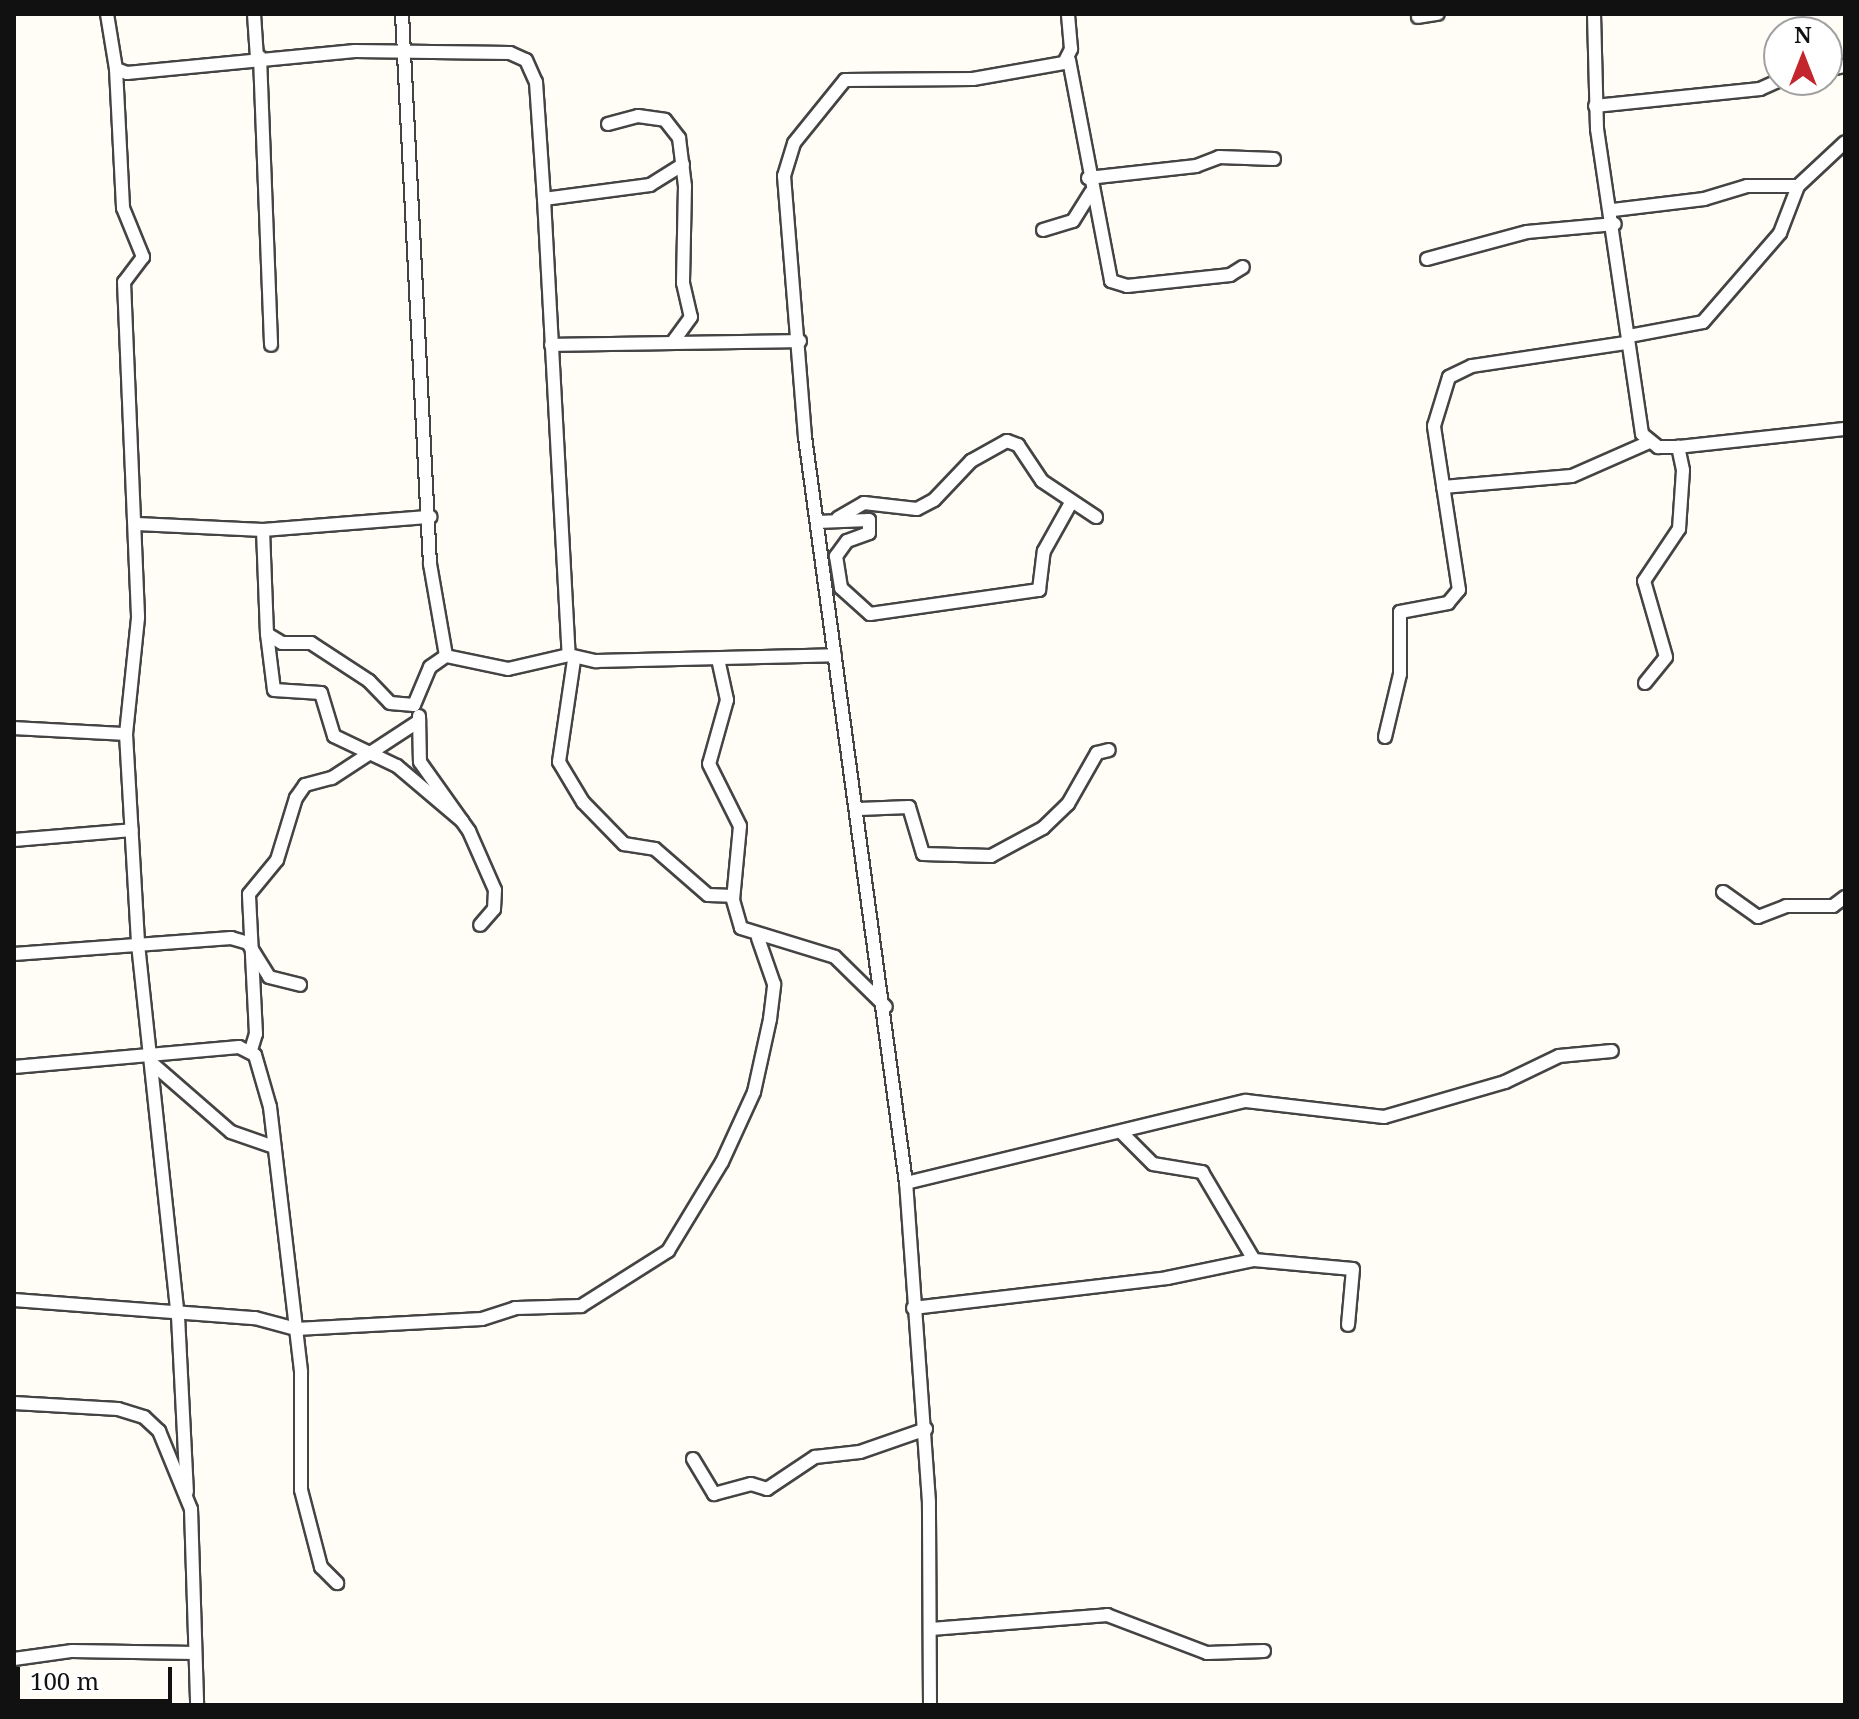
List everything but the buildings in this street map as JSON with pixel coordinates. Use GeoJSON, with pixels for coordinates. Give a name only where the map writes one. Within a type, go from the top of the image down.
{"type":"FeatureCollection","features":[{"type":"Feature","properties":{"kind":"street"},"geometry":{"type":"LineString","coordinates":[[107,14],[116,69],[123,208],[143,257],[124,282],[137,524],[138,618],[126,734],[138,944],[153,1061],[178,1316],[197,1705]]}},
{"type":"Feature","properties":{"kind":"street"},"geometry":{"type":"LineString","coordinates":[[254,14],[259,58],[271,345]]}},
{"type":"Feature","properties":{"kind":"street"},"geometry":{"type":"LineString","coordinates":[[402,14],[430,564],[446,656]]}},
{"type":"Feature","properties":{"kind":"street"},"geometry":{"type":"LineString","coordinates":[[1068,14],[1069,60],[1088,178],[1111,281],[1127,286],[1230,275],[1243,267]]}},
{"type":"Feature","properties":{"kind":"street"},"geometry":{"type":"LineString","coordinates":[[1418,17],[1438,14]]}},
{"type":"Feature","properties":{"kind":"street"},"geometry":{"type":"LineString","coordinates":[[1594,14],[1595,106],[1615,224],[1627,340],[1647,443]]}},
{"type":"Feature","properties":{"kind":"street"},"geometry":{"type":"LineString","coordinates":[[116,69],[138,74],[259,58],[402,50],[510,53],[531,64],[544,199],[572,657],[559,762],[583,802],[624,844],[655,849],[708,895],[733,896]]}},
{"type":"Feature","properties":{"kind":"street"},"geometry":{"type":"LineString","coordinates":[[930,1705],[926,1429],[913,1308],[906,1183],[886,1007],[817,522],[784,176],[794,143],[837,87],[855,76],[973,79],[1069,60]]}},
{"type":"Feature","properties":{"kind":"street"},"geometry":{"type":"LineString","coordinates":[[1595,106],[1763,88]]}},
{"type":"Feature","properties":{"kind":"street"},"geometry":{"type":"LineString","coordinates":[[608,124],[638,116],[665,120],[675,127],[683,164],[680,221],[691,317],[672,343]]}},
{"type":"Feature","properties":{"kind":"street"},"geometry":{"type":"LineString","coordinates":[[1385,737],[1400,674],[1400,612],[1448,603],[1459,590],[1435,413],[1456,371],[1627,340],[1703,322],[1780,233],[1798,186],[1845,142]]}},
{"type":"Feature","properties":{"kind":"street"},"geometry":{"type":"LineString","coordinates":[[1088,178],[1196,166],[1219,157],[1274,159]]}},
{"type":"Feature","properties":{"kind":"street"},"geometry":{"type":"LineString","coordinates":[[544,199],[650,185],[683,164]]}},
{"type":"Feature","properties":{"kind":"street"},"geometry":{"type":"LineString","coordinates":[[1613,210],[1704,199],[1747,186],[1798,186]]}},
{"type":"Feature","properties":{"kind":"street"},"geometry":{"type":"LineString","coordinates":[[1043,230],[1073,221],[1091,192]]}},
{"type":"Feature","properties":{"kind":"street"},"geometry":{"type":"LineString","coordinates":[[1427,259],[1527,232],[1615,224]]}},
{"type":"Feature","properties":{"kind":"street"},"geometry":{"type":"LineString","coordinates":[[551,345],[800,341]]}},
{"type":"Feature","properties":{"kind":"street"},"geometry":{"type":"LineString","coordinates":[[1443,487],[1572,476],[1647,443],[1678,447],[1845,429]]}},
{"type":"Feature","properties":{"kind":"street"},"geometry":{"type":"LineString","coordinates":[[836,520],[864,503],[917,509],[934,500],[971,461],[1007,441],[1018,445],[1042,481],[1096,517]]}},
{"type":"Feature","properties":{"kind":"street"},"geometry":{"type":"LineString","coordinates":[[1645,683],[1666,657],[1644,581],[1679,529],[1683,470],[1678,447]]}},
{"type":"Feature","properties":{"kind":"street"},"geometry":{"type":"LineString","coordinates":[[817,522],[869,520],[869,533],[847,541],[836,556],[841,588],[870,614],[1039,590],[1044,551],[1072,501]]}},
{"type":"Feature","properties":{"kind":"street"},"geometry":{"type":"LineString","coordinates":[[137,524],[263,530],[430,517]]}},
{"type":"Feature","properties":{"kind":"street"},"geometry":{"type":"LineString","coordinates":[[263,530],[267,634],[274,690],[321,693],[328,728],[371,751],[462,821]]}},
{"type":"Feature","properties":{"kind":"street"},"geometry":{"type":"LineString","coordinates":[[267,634],[282,643],[311,643],[369,681],[390,703],[403,707],[421,697]]}},
{"type":"Feature","properties":{"kind":"street"},"geometry":{"type":"LineString","coordinates":[[480,925],[494,909],[495,890],[462,821],[420,762],[421,697],[430,667],[446,656],[508,669],[572,657],[718,659],[835,655]]}},
{"type":"Feature","properties":{"kind":"street"},"geometry":{"type":"LineString","coordinates":[[718,659],[727,700],[709,764],[740,826],[733,896],[741,928],[758,938],[835,957],[886,1007]]}},
{"type":"Feature","properties":{"kind":"street"},"geometry":{"type":"LineString","coordinates":[[337,1583],[321,1567],[301,1490],[296,1329],[270,1107],[251,1050],[256,1034],[248,943],[249,894],[277,860],[296,798],[305,785],[332,778],[419,721]]}},
{"type":"Feature","properties":{"kind":"street"},"geometry":{"type":"LineString","coordinates":[[14,728],[126,734]]}},
{"type":"Feature","properties":{"kind":"street"},"geometry":{"type":"LineString","coordinates":[[859,809],[909,807],[923,854],[991,856],[1043,828],[1068,804],[1097,753],[1109,750]]}},
{"type":"Feature","properties":{"kind":"street"},"geometry":{"type":"LineString","coordinates":[[14,840],[132,830]]}},
{"type":"Feature","properties":{"kind":"street"},"geometry":{"type":"LineString","coordinates":[[1723,892],[1758,917],[1786,906],[1833,906],[1845,897]]}},
{"type":"Feature","properties":{"kind":"street"},"geometry":{"type":"LineString","coordinates":[[14,954],[231,938],[248,943],[269,977],[300,985]]}},
{"type":"Feature","properties":{"kind":"street"},"geometry":{"type":"LineString","coordinates":[[14,1300],[178,1316],[255,1318],[296,1329],[570,1309],[668,1251],[716,1175],[757,1082],[774,984],[758,938]]}},
{"type":"Feature","properties":{"kind":"street"},"geometry":{"type":"LineString","coordinates":[[14,1067],[153,1061],[251,1050]]}},
{"type":"Feature","properties":{"kind":"street"},"geometry":{"type":"LineString","coordinates":[[906,1183],[1123,1134],[1246,1101],[1384,1117],[1505,1082],[1559,1056],[1612,1051]]}},
{"type":"Feature","properties":{"kind":"street"},"geometry":{"type":"LineString","coordinates":[[153,1061],[231,1132],[274,1147]]}},
{"type":"Feature","properties":{"kind":"street"},"geometry":{"type":"LineString","coordinates":[[1123,1134],[1153,1164],[1202,1172],[1254,1260]]}},
{"type":"Feature","properties":{"kind":"street"},"geometry":{"type":"LineString","coordinates":[[913,1308],[1167,1278],[1254,1260],[1353,1269],[1348,1325]]}},
{"type":"Feature","properties":{"kind":"street"},"geometry":{"type":"LineString","coordinates":[[14,1403],[144,1417],[159,1431],[171,1470],[187,1492]]}},
{"type":"Feature","properties":{"kind":"street"},"geometry":{"type":"LineString","coordinates":[[693,1459],[714,1494],[751,1484],[767,1489],[815,1457],[860,1452],[926,1429]]}},
{"type":"Feature","properties":{"kind":"street"},"geometry":{"type":"LineString","coordinates":[[931,1629],[1107,1615],[1207,1653],[1264,1651]]}},
{"type":"Feature","properties":{"kind":"street"},"geometry":{"type":"LineString","coordinates":[[14,1659],[72,1651],[195,1653]]}}]}
